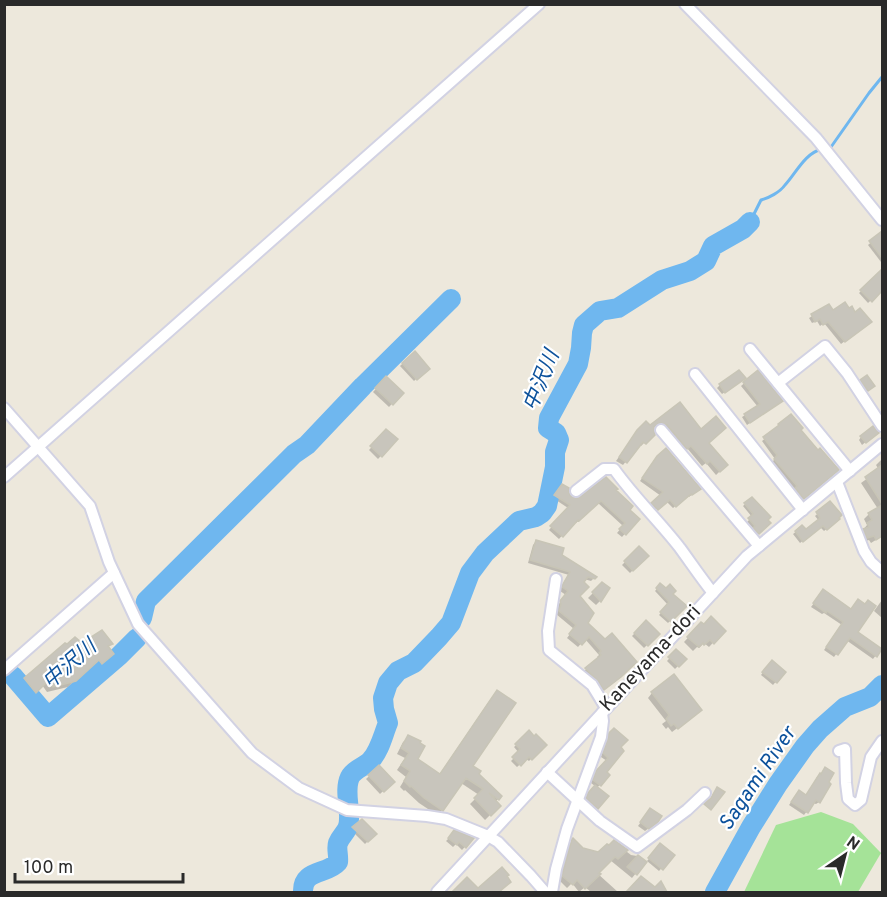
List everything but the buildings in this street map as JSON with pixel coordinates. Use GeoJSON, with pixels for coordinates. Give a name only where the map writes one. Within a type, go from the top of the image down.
{"type":"FeatureCollection","features":[{"type":"Feature","properties":{"kind":"street"},"geometry":{"type":"LineString","coordinates":[[4,477],[539,4]]}},
{"type":"Feature","properties":{"kind":"street"},"geometry":{"type":"LineString","coordinates":[[686,4],[816,138],[882,220]]}},
{"type":"Feature","properties":{"kind":"street"},"geometry":{"type":"LineString","coordinates":[[778,383],[825,346],[839,362],[882,426]]}},
{"type":"Feature","properties":{"kind":"street"},"geometry":{"type":"LineString","coordinates":[[750,349],[850,471]]}},
{"type":"Feature","properties":{"kind":"street"},"geometry":{"type":"LineString","coordinates":[[695,374],[803,510]]}},
{"type":"Feature","properties":{"kind":"street"},"geometry":{"type":"LineString","coordinates":[[4,408],[90,506],[109,562],[138,624],[252,753],[299,788],[347,810],[446,819],[488,836],[498,842],[545,892]]}},
{"type":"Feature","properties":{"kind":"street"},"geometry":{"type":"LineString","coordinates":[[661,430],[759,546]]}},
{"type":"Feature","properties":{"kind":"street","name":"Kaneyama-dori"},"geometry":{"type":"LineString","coordinates":[[437,892],[747,556],[882,444]]}},
{"type":"Feature","properties":{"kind":"street"},"geometry":{"type":"LineString","coordinates":[[576,491],[604,469],[614,469],[628,489],[679,547],[713,593]]}},
{"type":"Feature","properties":{"kind":"street"},"geometry":{"type":"LineString","coordinates":[[837,482],[864,551],[871,562],[882,572]]}},
{"type":"Feature","properties":{"kind":"street"},"geometry":{"type":"LineString","coordinates":[[4,670],[114,573]]}},
{"type":"Feature","properties":{"kind":"street"},"geometry":{"type":"LineString","coordinates":[[552,892],[558,859],[567,829],[601,737],[604,710],[592,686],[549,650],[548,631],[555,579]]}},
{"type":"Feature","properties":{"kind":"street"},"geometry":{"type":"LineString","coordinates":[[839,751],[845,749],[848,799],[855,806],[861,800],[871,757],[882,741]]}},
{"type":"Feature","properties":{"kind":"street"},"geometry":{"type":"LineString","coordinates":[[547,772],[600,821],[637,847],[687,810],[705,793]]}},
{"type":"Feature","properties":{"kind":"green space"},"geometry":{"type":"Polygon","coordinates":[[[821,812],[853,824],[881,853],[858,892],[744,892],[776,825],[821,812]]]}},
{"type":"Feature","properties":{"kind":"waterway","name":"中沢川"},"geometry":{"type":"LineString","coordinates":[[828,148],[882,77]]}},
{"type":"Feature","properties":{"kind":"waterway","name":"中沢川"},"geometry":{"type":"LineString","coordinates":[[750,222],[761,200],[780,190],[806,159],[822,149]]}},
{"type":"Feature","properties":{"kind":"waterway","name":"中沢川"},"geometry":{"type":"LineString","coordinates":[[303,892],[306,879],[338,862],[338,843],[349,823],[348,782],[350,777],[377,752],[388,723],[383,698],[388,683],[398,671],[414,663],[451,623],[470,573],[485,553],[519,521],[536,517],[547,506],[559,440],[556,433],[548,428],[549,418],[578,364],[584,325],[600,311],[618,308],[662,280],[690,271],[706,261],[713,246],[743,229],[750,222]]}},
{"type":"Feature","properties":{"kind":"waterway","name":"中沢川"},"geometry":{"type":"LineString","coordinates":[[142,618],[146,601],[294,454],[307,445],[451,299]]}},
{"type":"Feature","properties":{"kind":"waterway","name":"中沢川"},"geometry":{"type":"LineString","coordinates":[[13,676],[48,717],[137,638]]}},
{"type":"Feature","properties":{"kind":"waterway","name":"Sagami River"},"geometry":{"type":"LineString","coordinates":[[715,892],[751,827],[805,746],[845,707],[870,697],[882,685]]}}]}
